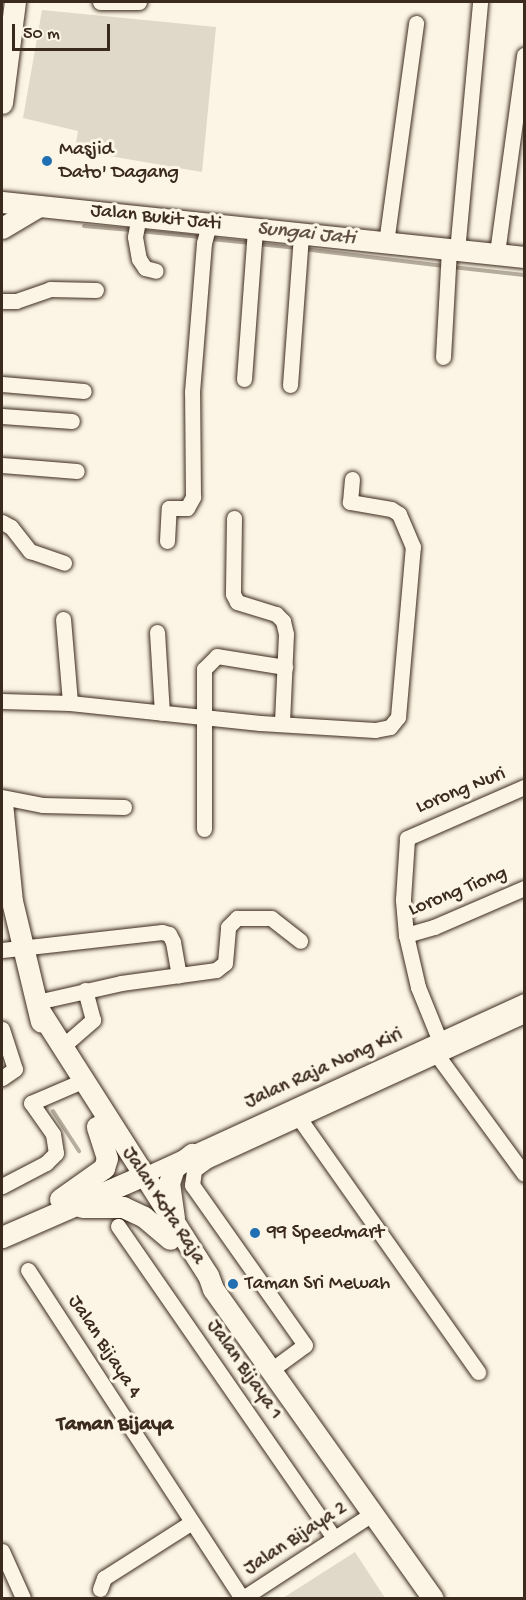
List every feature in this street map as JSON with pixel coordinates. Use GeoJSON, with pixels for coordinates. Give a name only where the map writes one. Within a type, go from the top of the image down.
{"type":"FeatureCollection","features":[{"type":"Feature","properties":{"kind":"main road"},"geometry":{"type":"LineString","coordinates":[[2,103],[10,5]]}},
{"type":"Feature","properties":{"kind":"main road","name":"Jalan Bukit Jati"},"geometry":{"type":"LineString","coordinates":[[2,202],[43,206],[137,227],[299,243],[386,243],[450,258],[497,253],[525,257]]}},
{"type":"Feature","properties":{"kind":"main road"},"geometry":{"type":"LineString","coordinates":[[2,228],[43,206]]}},
{"type":"Feature","properties":{"kind":"main road","name":"Jalan Kota Raja"},"geometry":{"type":"LineString","coordinates":[[2,806],[12,901],[12,948],[38,1006],[63,1046],[77,1083],[172,1233],[208,1275],[213,1289],[412,1572],[434,1599]]}},
{"type":"Feature","properties":{"kind":"main road"},"geometry":{"type":"LineString","coordinates":[[2,1237],[63,1204],[95,1178],[104,1168],[107,1158],[97,1127],[38,1006]]}},
{"type":"Feature","properties":{"kind":"main road"},"geometry":{"type":"LineString","coordinates":[[2,1225],[63,1204],[134,1174],[97,1127]]}},
{"type":"Feature","properties":{"kind":"main road"},"geometry":{"type":"LineString","coordinates":[[172,1233],[169,1183],[174,1168],[192,1154]]}},
{"type":"Feature","properties":{"kind":"main road"},"geometry":{"type":"LineString","coordinates":[[63,1204],[117,1205],[139,1214],[172,1233]]}},
{"type":"Feature","properties":{"kind":"main road","name":"Jalan Kota Raja"},"geometry":{"type":"LineString","coordinates":[[412,1572],[426,1599]]}},
{"type":"Feature","properties":{"kind":"street"},"geometry":{"type":"LineString","coordinates":[[100,2],[139,2]]}},
{"type":"Feature","properties":{"kind":"street"},"geometry":{"type":"LineString","coordinates":[[443,357],[450,258],[480,2]]}},
{"type":"Feature","properties":{"kind":"street"},"geometry":{"type":"LineString","coordinates":[[386,243],[416,23]]}},
{"type":"Feature","properties":{"kind":"street"},"geometry":{"type":"LineString","coordinates":[[497,253],[525,55]]}},
{"type":"Feature","properties":{"kind":"street"},"geometry":{"type":"LineString","coordinates":[[137,227],[139,259],[146,268],[156,271]]}},
{"type":"Feature","properties":{"kind":"street"},"geometry":{"type":"LineString","coordinates":[[166,541],[169,508],[187,508],[193,497],[192,392],[207,233]]}},
{"type":"Feature","properties":{"kind":"street"},"geometry":{"type":"LineString","coordinates":[[244,380],[254,239]]}},
{"type":"Feature","properties":{"kind":"street"},"geometry":{"type":"LineString","coordinates":[[290,385],[299,243]]}},
{"type":"Feature","properties":{"kind":"street"},"geometry":{"type":"LineString","coordinates":[[2,302],[16,301],[50,289],[96,290]]}},
{"type":"Feature","properties":{"kind":"street"},"geometry":{"type":"LineString","coordinates":[[2,384],[84,392]]}},
{"type":"Feature","properties":{"kind":"street"},"geometry":{"type":"LineString","coordinates":[[2,416],[72,421]]}},
{"type":"Feature","properties":{"kind":"street"},"geometry":{"type":"LineString","coordinates":[[2,465],[77,471]]}},
{"type":"Feature","properties":{"kind":"street"},"geometry":{"type":"LineString","coordinates":[[2,701],[70,703],[162,713],[375,730],[390,727],[398,717],[412,547],[407,526],[391,508],[350,502],[352,479]]}},
{"type":"Feature","properties":{"kind":"street"},"geometry":{"type":"LineString","coordinates":[[234,518],[233,594],[237,602],[276,614],[283,621],[285,667],[282,722]]}},
{"type":"Feature","properties":{"kind":"street"},"geometry":{"type":"LineString","coordinates":[[2,522],[11,527],[30,551],[64,563]]}},
{"type":"Feature","properties":{"kind":"street"},"geometry":{"type":"LineString","coordinates":[[63,619],[70,703]]}},
{"type":"Feature","properties":{"kind":"street"},"geometry":{"type":"LineString","coordinates":[[158,632],[162,713]]}},
{"type":"Feature","properties":{"kind":"street"},"geometry":{"type":"LineString","coordinates":[[204,829],[201,684],[210,660],[227,657],[285,667]]}},
{"type":"Feature","properties":{"kind":"street","name":"Lorong Nuri"},"geometry":{"type":"LineString","coordinates":[[525,787],[407,838],[403,899],[406,935],[418,987],[438,1047],[525,1174]]}},
{"type":"Feature","properties":{"kind":"street"},"geometry":{"type":"LineString","coordinates":[[2,797],[44,805],[124,807]]}},
{"type":"Feature","properties":{"kind":"street","name":"Lorong Tiong"},"geometry":{"type":"LineString","coordinates":[[406,935],[434,927],[525,888]]}},
{"type":"Feature","properties":{"kind":"street"},"geometry":{"type":"LineString","coordinates":[[38,1006],[85,990],[216,970],[225,963],[228,927],[237,918],[271,918],[300,941]]}},
{"type":"Feature","properties":{"kind":"street"},"geometry":{"type":"LineString","coordinates":[[12,948],[162,932],[169,934],[173,942],[178,975]]}},
{"type":"Feature","properties":{"kind":"street"},"geometry":{"type":"LineString","coordinates":[[63,1046],[93,1020],[85,990]]}},
{"type":"Feature","properties":{"kind":"street","name":"Jalan Raja Nong Kiri"},"geometry":{"type":"LineString","coordinates":[[134,1174],[192,1154],[216,1141],[438,1047],[525,1001]]}},
{"type":"Feature","properties":{"kind":"street"},"geometry":{"type":"LineString","coordinates":[[271,1370],[305,1344],[192,1185],[199,1165],[438,1047],[525,1015]]}},
{"type":"Feature","properties":{"kind":"street"},"geometry":{"type":"LineString","coordinates":[[2,1029],[15,1069],[2,1078]]}},
{"type":"Feature","properties":{"kind":"street"},"geometry":{"type":"LineString","coordinates":[[2,1185],[46,1163],[56,1153],[53,1134],[31,1103],[77,1083]]}},
{"type":"Feature","properties":{"kind":"street"},"geometry":{"type":"LineString","coordinates":[[298,1118],[478,1372]]}},
{"type":"Feature","properties":{"kind":"street"},"geometry":{"type":"LineString","coordinates":[[134,1174],[216,1141]]}},
{"type":"Feature","properties":{"kind":"street","name":"Jalan Bijaya 1"},"geometry":{"type":"LineString","coordinates":[[118,1226],[334,1538]]}},
{"type":"Feature","properties":{"kind":"street","name":"Jalan Bijaya 4"},"geometry":{"type":"LineString","coordinates":[[28,1270],[243,1599]]}},
{"type":"Feature","properties":{"kind":"street","name":"Jalan Bijaya 2"},"geometry":{"type":"LineString","coordinates":[[243,1599],[372,1514]]}},
{"type":"Feature","properties":{"kind":"street"},"geometry":{"type":"LineString","coordinates":[[100,1589],[104,1578],[192,1522]]}},
{"type":"Feature","properties":{"kind":"street"},"geometry":{"type":"LineString","coordinates":[[2,1551],[22,1599]]}},
{"type":"Feature","properties":{"kind":"shaded area"},"geometry":{"type":"Polygon","coordinates":[[[42,10],[216,27],[202,172],[75,150],[78,131],[23,118],[42,10]]]}},
{"type":"Feature","properties":{"kind":"shaded area"},"geometry":{"type":"Polygon","coordinates":[[[355,1552],[385,1598],[283,1598],[355,1552]]]}},
{"type":"Feature","properties":{"kind":"waterway","name":"Sungai Jati"},"geometry":{"type":"LineString","coordinates":[[84,226],[131,230]]}},
{"type":"Feature","properties":{"kind":"waterway","name":"Sungai Jati"},"geometry":{"type":"LineString","coordinates":[[139,231],[200,237]]}},
{"type":"Feature","properties":{"kind":"waterway","name":"Sungai Jati"},"geometry":{"type":"LineString","coordinates":[[211,239],[251,243]]}},
{"type":"Feature","properties":{"kind":"waterway","name":"Sungai Jati"},"geometry":{"type":"LineString","coordinates":[[258,244],[295,248]]}},
{"type":"Feature","properties":{"kind":"waterway","name":"Sungai Jati"},"geometry":{"type":"LineString","coordinates":[[303,249],[444,266]]}},
{"type":"Feature","properties":{"kind":"waterway","name":"Sungai Jati"},"geometry":{"type":"LineString","coordinates":[[452,267],[524,275]]}},
{"type":"Feature","properties":{"kind":"waterway"},"geometry":{"type":"LineString","coordinates":[[53,1111],[79,1151]]}},
{"type":"Feature","properties":{"kind":"place","name":"Masjid Dato' Dagang"},"geometry":{"type":"Point","coordinates":[47,161]}},
{"type":"Feature","properties":{"kind":"place","name":"99 Speedmart"},"geometry":{"type":"Point","coordinates":[255,1233]}},
{"type":"Feature","properties":{"kind":"place","name":"Taman Sri Mewah"},"geometry":{"type":"Point","coordinates":[233,1284]}},
{"type":"Feature","properties":{"kind":"district","name":"Taman Bijaya"},"geometry":{"type":"Point","coordinates":[115,1426]}}]}
